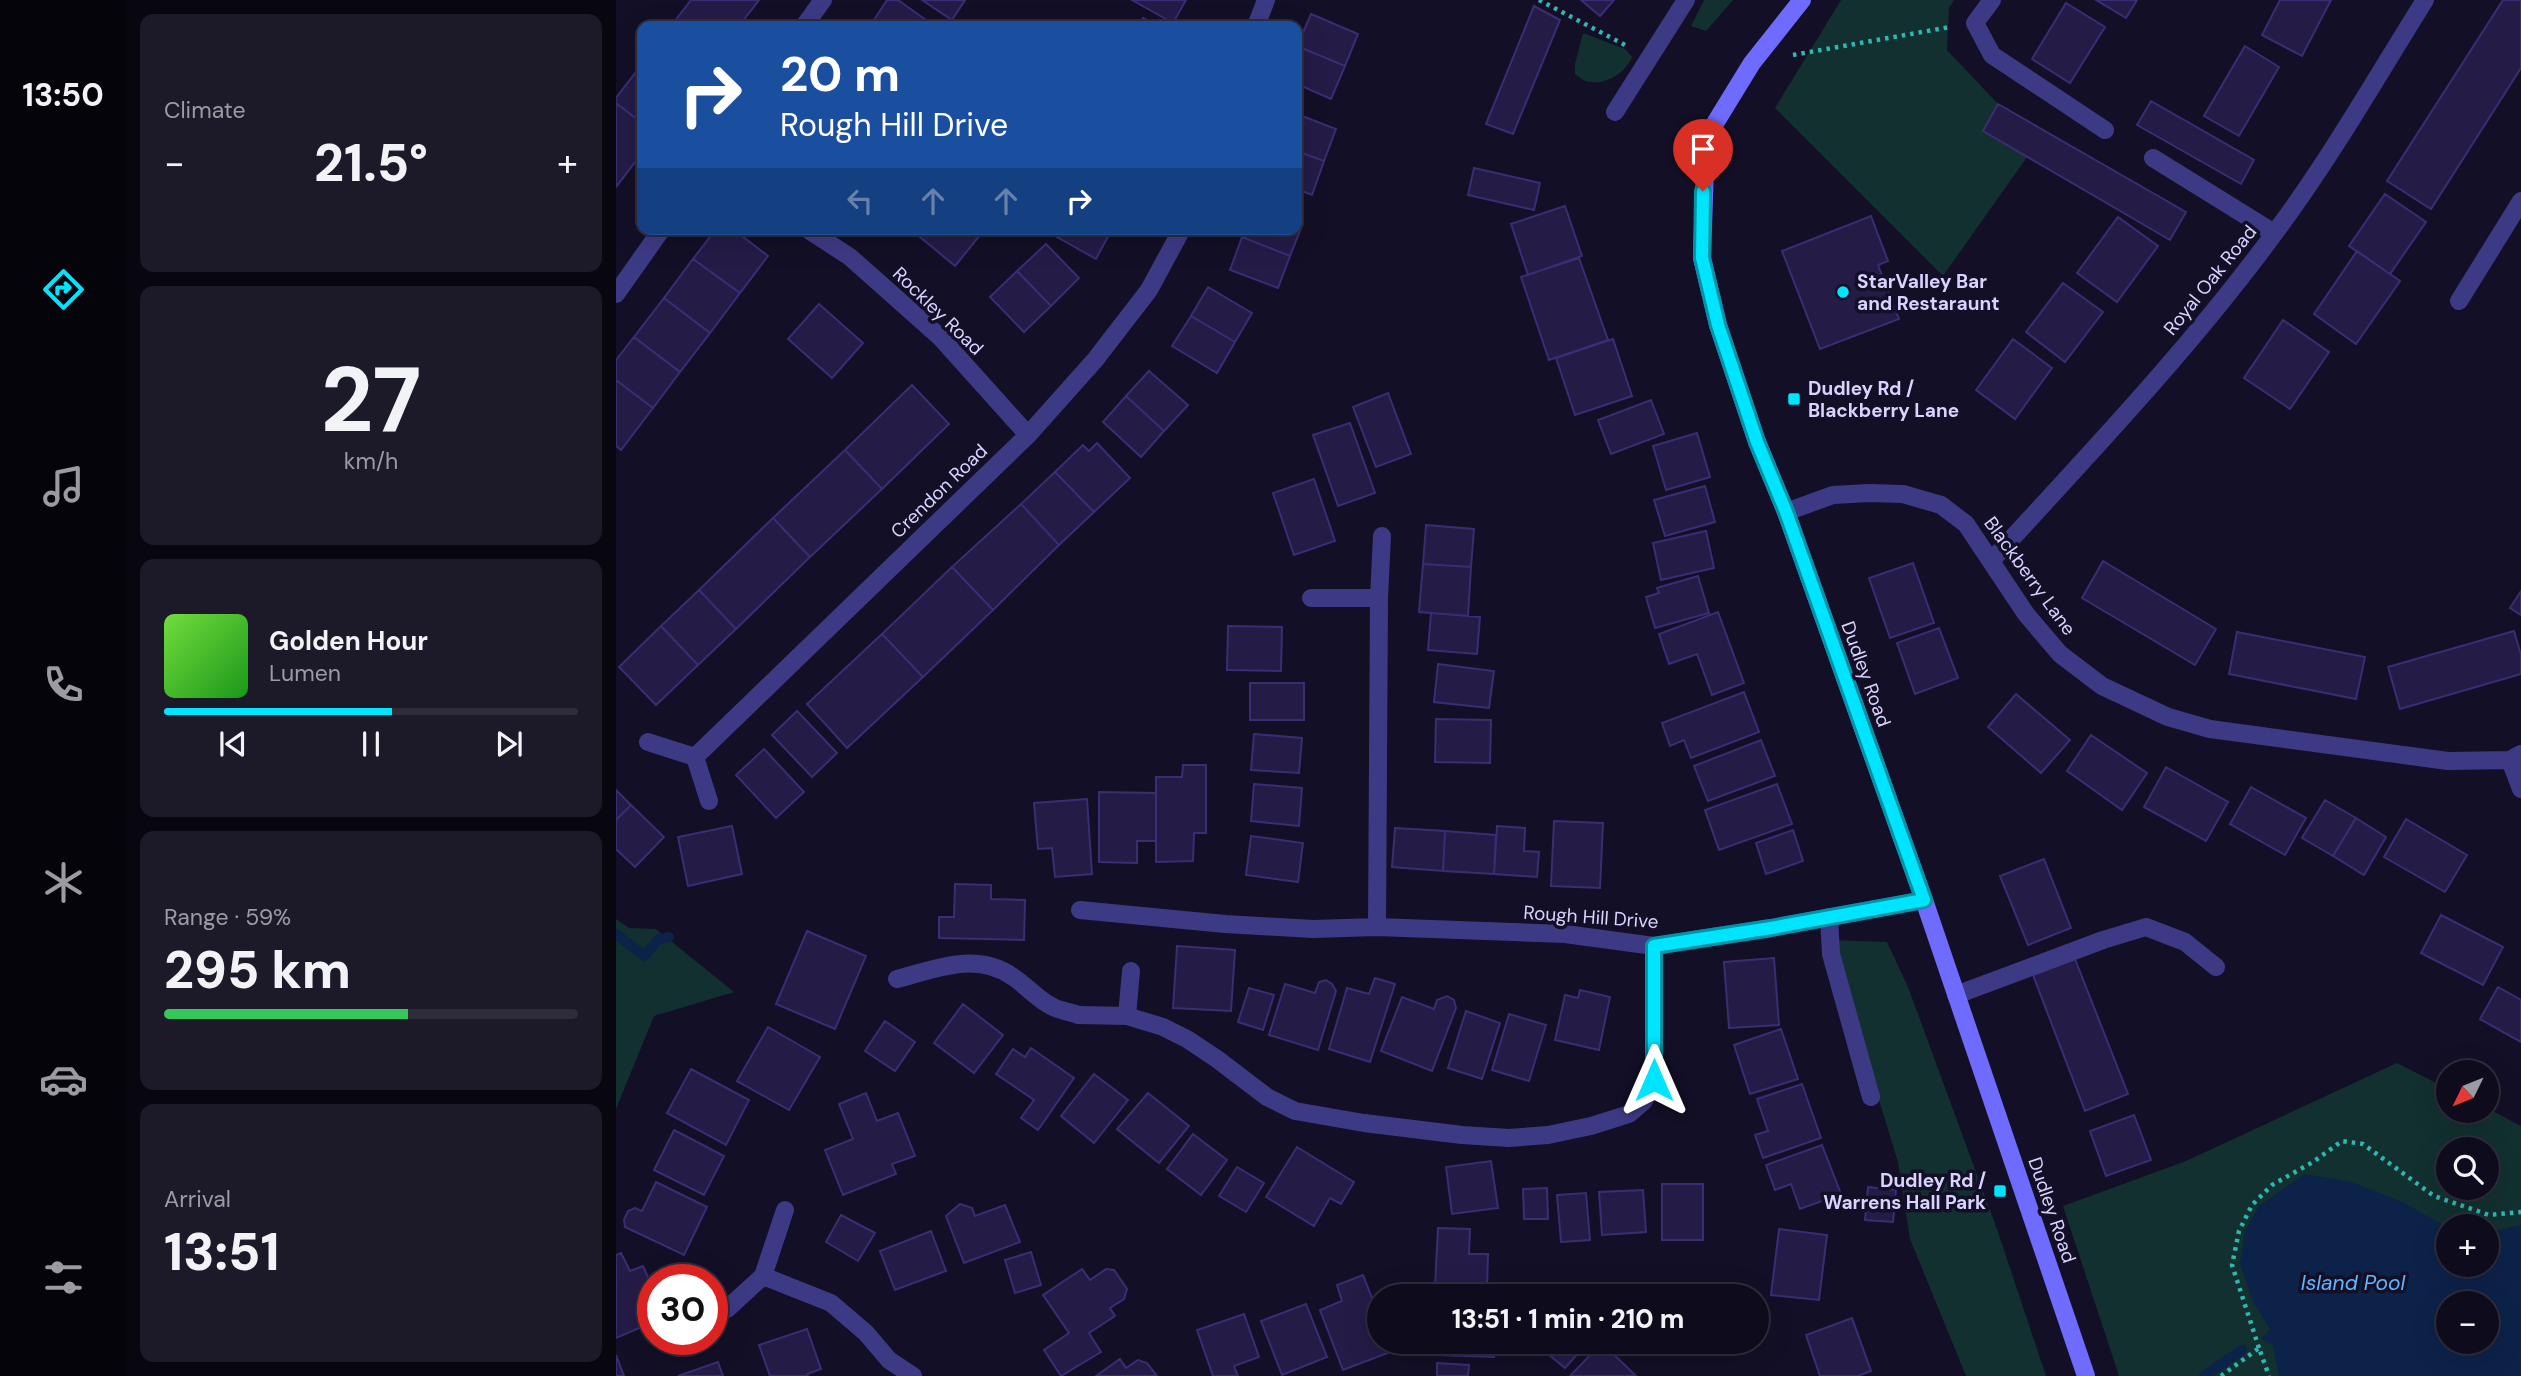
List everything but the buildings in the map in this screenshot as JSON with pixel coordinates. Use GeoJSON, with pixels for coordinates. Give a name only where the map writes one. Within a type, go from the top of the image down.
{"type":"FeatureCollection","features":[{"type":"Feature","properties":{"kind":"main road","name":"Dudley Road"},"geometry":{"type":"LineString","coordinates":[[1802,0],[1752,63],[1706,138],[1702,258],[1718,325],[1757,442],[1786,512],[1924,900],[2086,1376]]}},
{"type":"Feature","properties":{"kind":"street"},"geometry":{"type":"LineString","coordinates":[[807,21],[822,0]]}},
{"type":"Feature","properties":{"kind":"street"},"geometry":{"type":"LineString","coordinates":[[1258,21],[1266,0]]}},
{"type":"Feature","properties":{"kind":"street"},"geometry":{"type":"LineString","coordinates":[[1615,112],[1686,0]]}},
{"type":"Feature","properties":{"kind":"street"},"geometry":{"type":"LineString","coordinates":[[1992,0],[1975,23],[1992,55],[2105,130]]}},
{"type":"Feature","properties":{"kind":"street","name":"Royal Oak Road"},"geometry":{"type":"LineString","coordinates":[[1992,560],[2132,408],[2274,233],[2311,183],[2425,0]]}},
{"type":"Feature","properties":{"kind":"street"},"geometry":{"type":"LineString","coordinates":[[2153,158],[2274,233]]}},
{"type":"Feature","properties":{"kind":"street"},"geometry":{"type":"LineString","coordinates":[[2459,301],[2521,201]]}},
{"type":"Feature","properties":{"kind":"street"},"geometry":{"type":"LineString","coordinates":[[616,294],[658,235]]}},
{"type":"Feature","properties":{"kind":"street","name":"Rockley Road"},"geometry":{"type":"LineString","coordinates":[[816,235],[850,257],[940,337],[1028,435]]}},
{"type":"Feature","properties":{"kind":"street","name":"Crendon Road"},"geometry":{"type":"LineString","coordinates":[[695,757],[1028,435],[1095,360],[1149,290],[1179,235]]}},
{"type":"Feature","properties":{"kind":"street","name":"Blackberry Lane"},"geometry":{"type":"LineString","coordinates":[[1786,512],[1833,495],[1903,494],[1941,505],[1966,524],[2026,614],[2060,654],[2102,686],[2168,717],[2210,729],[2448,761],[2515,757]]}},
{"type":"Feature","properties":{"kind":"street"},"geometry":{"type":"LineString","coordinates":[[1377,928],[1379,598],[1382,536]]}},
{"type":"Feature","properties":{"kind":"street"},"geometry":{"type":"LineString","coordinates":[[1311,598],[1379,598]]}},
{"type":"Feature","properties":{"kind":"street"},"geometry":{"type":"LineString","coordinates":[[648,741],[695,757],[709,801]]}},
{"type":"Feature","properties":{"kind":"street"},"geometry":{"type":"LineString","coordinates":[[2515,757],[2521,789]]}},
{"type":"Feature","properties":{"kind":"street","name":"Rough Hill Drive"},"geometry":{"type":"LineString","coordinates":[[1080,911],[1313,929],[1377,928],[1565,934],[1654,946],[1924,900]]}},
{"type":"Feature","properties":{"kind":"street"},"geometry":{"type":"LineString","coordinates":[[1829,917],[1831,954],[1871,1097]]}},
{"type":"Feature","properties":{"kind":"street"},"geometry":{"type":"LineString","coordinates":[[1956,995],[2146,927],[2185,942],[2216,967]]}},
{"type":"Feature","properties":{"kind":"street"},"geometry":{"type":"LineString","coordinates":[[897,979],[951,964],[974,962],[992,966],[1011,975],[1053,1007],[1079,1015],[1127,1016],[1163,1027],[1217,1059],[1267,1097],[1295,1111],[1364,1123],[1509,1138],[1548,1135],[1591,1126],[1629,1114],[1644,1101],[1654,1080],[1654,946]]}},
{"type":"Feature","properties":{"kind":"street"},"geometry":{"type":"LineString","coordinates":[[1127,1016],[1130,971]]}},
{"type":"Feature","properties":{"kind":"street"},"geometry":{"type":"LineString","coordinates":[[728,1308],[763,1276],[786,1210]]}},
{"type":"Feature","properties":{"kind":"street"},"geometry":{"type":"LineString","coordinates":[[763,1276],[831,1303],[866,1334],[889,1360],[913,1376]]}},
{"type":"Feature","properties":{"kind":"path"},"geometry":{"type":"LineString","coordinates":[[1539,0],[1650,58]]}},
{"type":"Feature","properties":{"kind":"path"},"geometry":{"type":"LineString","coordinates":[[1752,63],[1975,23]]}},
{"type":"Feature","properties":{"kind":"path"},"geometry":{"type":"LineString","coordinates":[[2269,1376],[2232,1265],[2239,1231],[2252,1205],[2272,1185],[2313,1162],[2342,1141],[2363,1144],[2434,1196],[2489,1215],[2521,1212]]}},
{"type":"Feature","properties":{"kind":"path"},"geometry":{"type":"LineString","coordinates":[[2221,1376],[2259,1348]]}},
{"type":"Feature","properties":{"kind":"green space"},"geometry":{"type":"Polygon","coordinates":[[[1704,0],[1733,0],[1706,31],[1691,26],[1704,0]]]}},
{"type":"Feature","properties":{"kind":"green space"},"geometry":{"type":"Polygon","coordinates":[[[1841,0],[1954,0],[1949,8],[1947,50],[1998,104],[1983,131],[2027,157],[1943,276],[1775,108],[1841,0]]]}},
{"type":"Feature","properties":{"kind":"green space"},"geometry":{"type":"Polygon","coordinates":[[[1583,33],[1625,49],[1632,57],[1629,63],[1609,79],[1588,82],[1582,79],[1575,74],[1575,64],[1583,33]]]}},
{"type":"Feature","properties":{"kind":"green space"},"geometry":{"type":"Polygon","coordinates":[[[616,919],[629,928],[656,929],[734,992],[654,1016],[616,1109],[616,919]]]}},
{"type":"Feature","properties":{"kind":"green space"},"geometry":{"type":"Polygon","coordinates":[[[1830,940],[1887,942],[1908,987],[1997,1229],[2046,1376],[1966,1376],[1910,1239],[1898,1162],[1830,940]]]}},
{"type":"Feature","properties":{"kind":"green space"},"geometry":{"type":"Polygon","coordinates":[[[2397,1063],[2436,1083],[2436,1124],[2499,1124],[2499,1114],[2521,1126],[2521,1376],[2119,1376],[2063,1206],[2186,1161],[2397,1063]]]}},
{"type":"Feature","properties":{"kind":"water","name":"Island Pool"},"geometry":{"type":"Polygon","coordinates":[[[2305,1174],[2351,1182],[2403,1202],[2436,1221],[2436,1277],[2499,1277],[2499,1230],[2521,1225],[2521,1376],[2279,1376],[2273,1345],[2261,1339],[2270,1329],[2253,1301],[2240,1264],[2245,1231],[2259,1206],[2305,1174]]]}},
{"type":"Feature","properties":{"kind":"waterway"},"geometry":{"type":"LineString","coordinates":[[616,934],[644,956],[659,939],[669,937]]}},
{"type":"Feature","properties":{"kind":"waterway"},"geometry":{"type":"LineString","coordinates":[[2204,1376],[2242,1350]]}},
{"type":"Feature","properties":{"kind":"place","name":"StarValley Bar and Restaraunt"},"geometry":{"type":"Point","coordinates":[1843,292]}},
{"type":"Feature","properties":{"kind":"place","name":"Dudley Rd / Blackberry Lane"},"geometry":{"type":"Point","coordinates":[1794,399]}},
{"type":"Feature","properties":{"kind":"place","name":"Dudley Rd / Warrens Hall Park"},"geometry":{"type":"Point","coordinates":[2000,1191]}},
{"type":"Feature","properties":{"kind":"route"},"geometry":{"type":"LineString","coordinates":[[1654,1080],[1654,946],[1924,900],[1786,512],[1757,442],[1718,325],[1702,258],[1703,191]]}}]}
